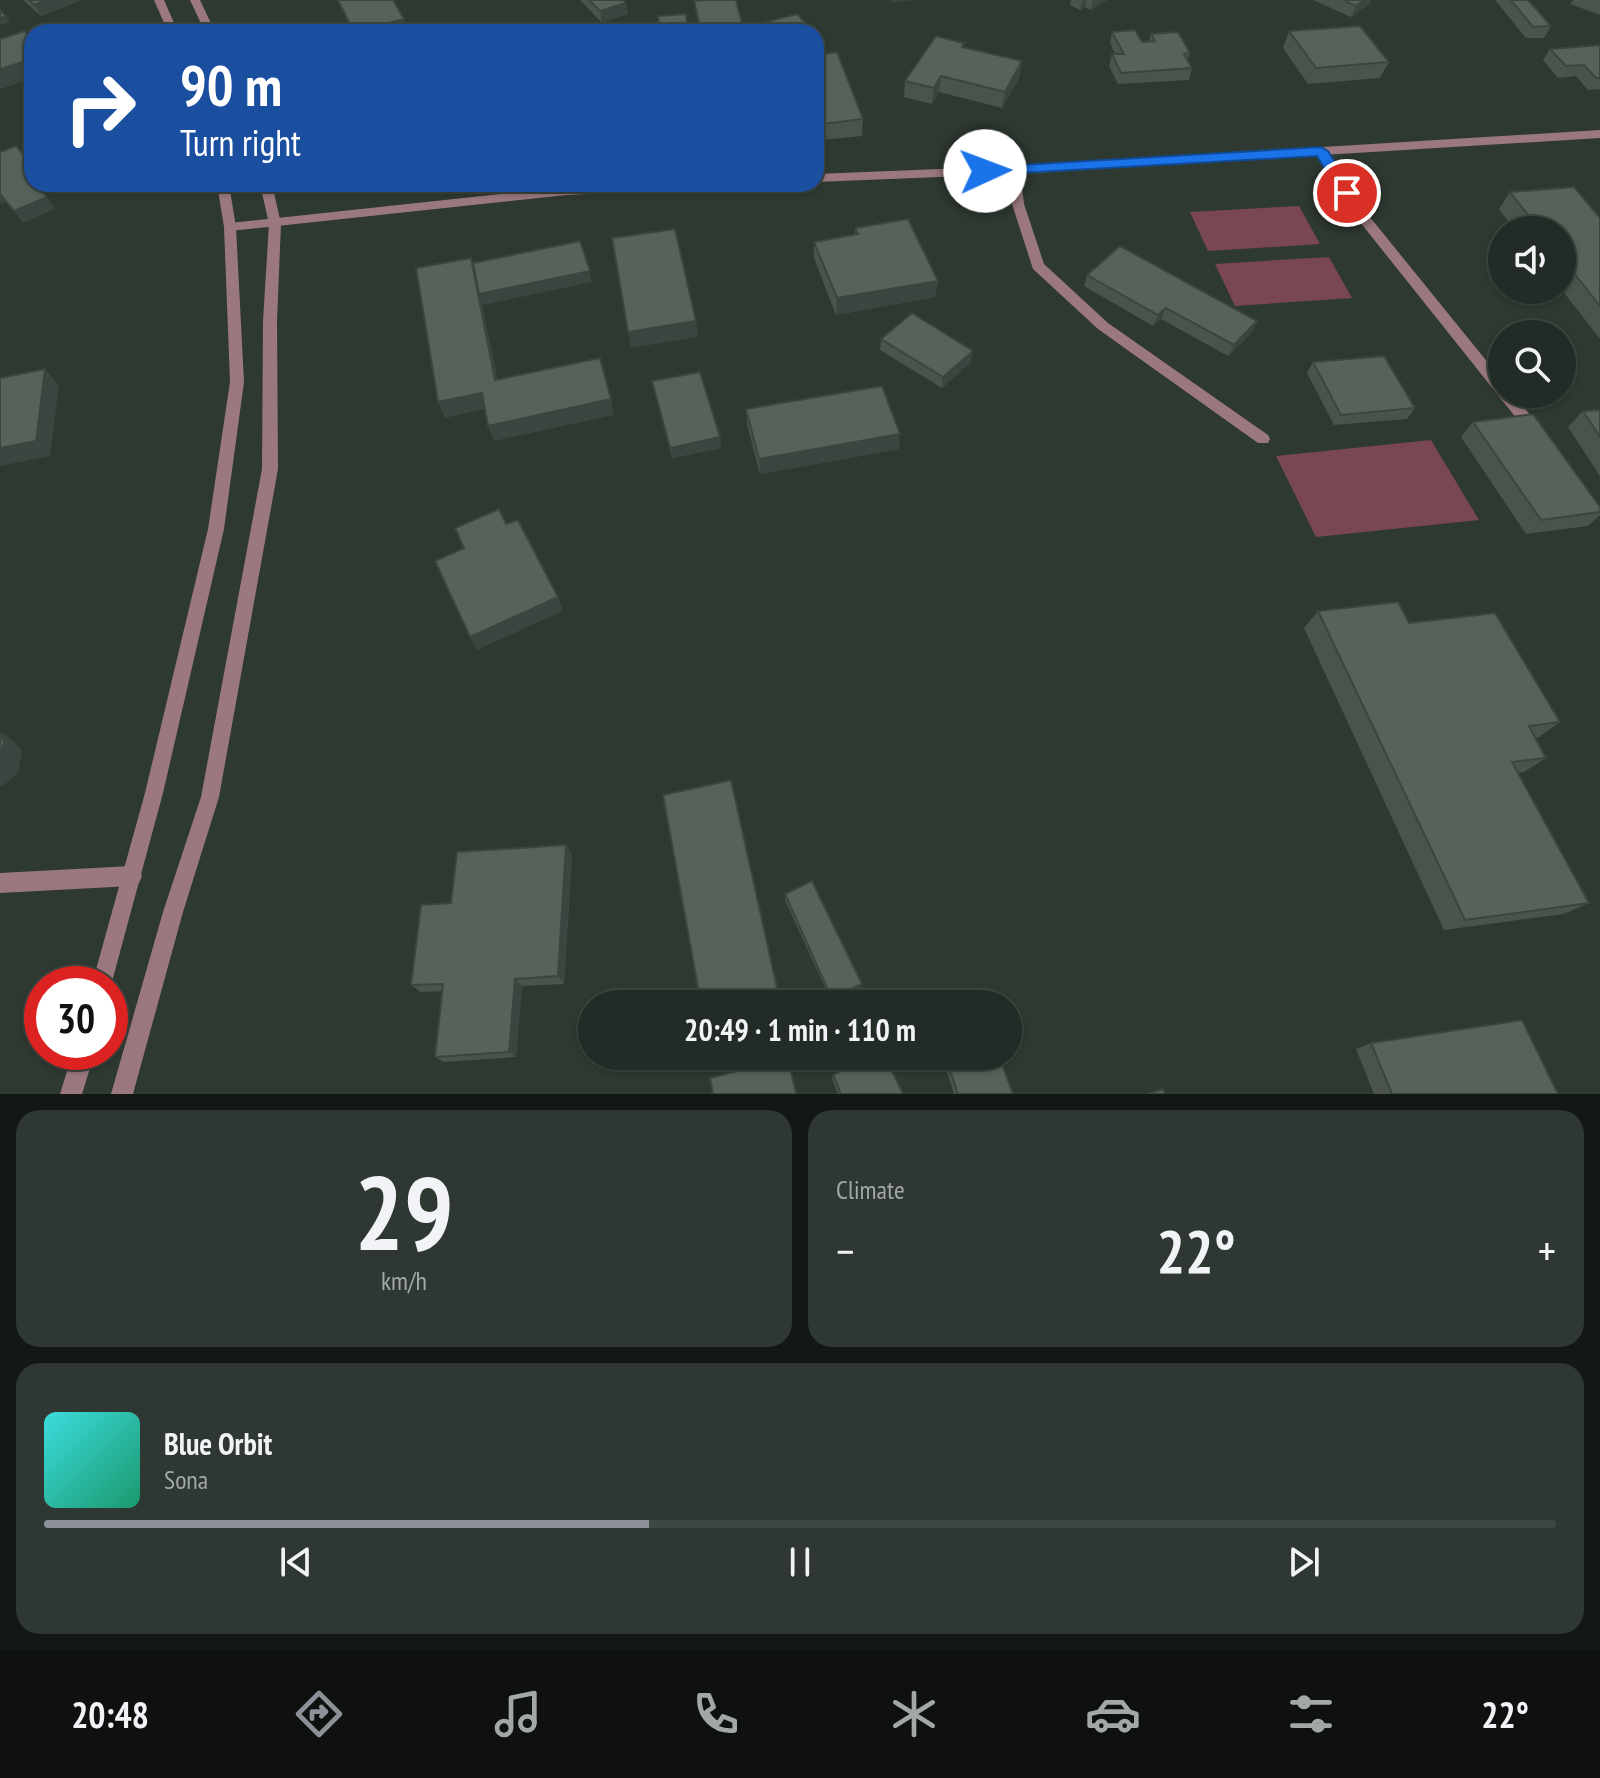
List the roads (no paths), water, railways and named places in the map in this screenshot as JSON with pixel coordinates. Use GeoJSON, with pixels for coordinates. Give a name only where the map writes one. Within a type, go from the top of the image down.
{"type":"FeatureCollection","features":[{"type":"Feature","properties":{"kind":"street"},"geometry":{"type":"LineString","coordinates":[[159,0],[170,24]]}},
{"type":"Feature","properties":{"kind":"street"},"geometry":{"type":"LineString","coordinates":[[195,0],[206,24]]}},
{"type":"Feature","properties":{"kind":"street"},"geometry":{"type":"LineString","coordinates":[[824,178],[1014,170],[1600,134]]}},
{"type":"Feature","properties":{"kind":"street"},"geometry":{"type":"LineString","coordinates":[[1321,151],[1360,214],[1488,372]]}},
{"type":"Feature","properties":{"kind":"street"},"geometry":{"type":"LineString","coordinates":[[1014,170],[1018,204],[1038,266],[1103,326],[1263,439]]}},
{"type":"Feature","properties":{"kind":"street"},"geometry":{"type":"LineString","coordinates":[[107,966],[132,876],[216,529],[237,382],[230,227],[224,192]]}},
{"type":"Feature","properties":{"kind":"street"},"geometry":{"type":"LineString","coordinates":[[122,1094],[173,912],[210,797],[270,469],[270,321],[275,224],[268,192]]}},
{"type":"Feature","properties":{"kind":"street"},"geometry":{"type":"LineString","coordinates":[[230,227],[558,192]]}},
{"type":"Feature","properties":{"kind":"street"},"geometry":{"type":"LineString","coordinates":[[1517,408],[1541,439]]}},
{"type":"Feature","properties":{"kind":"street"},"geometry":{"type":"LineString","coordinates":[[0,883],[132,876]]}},
{"type":"Feature","properties":{"kind":"street"},"geometry":{"type":"LineString","coordinates":[[71,1094],[78,1070]]}}]}
